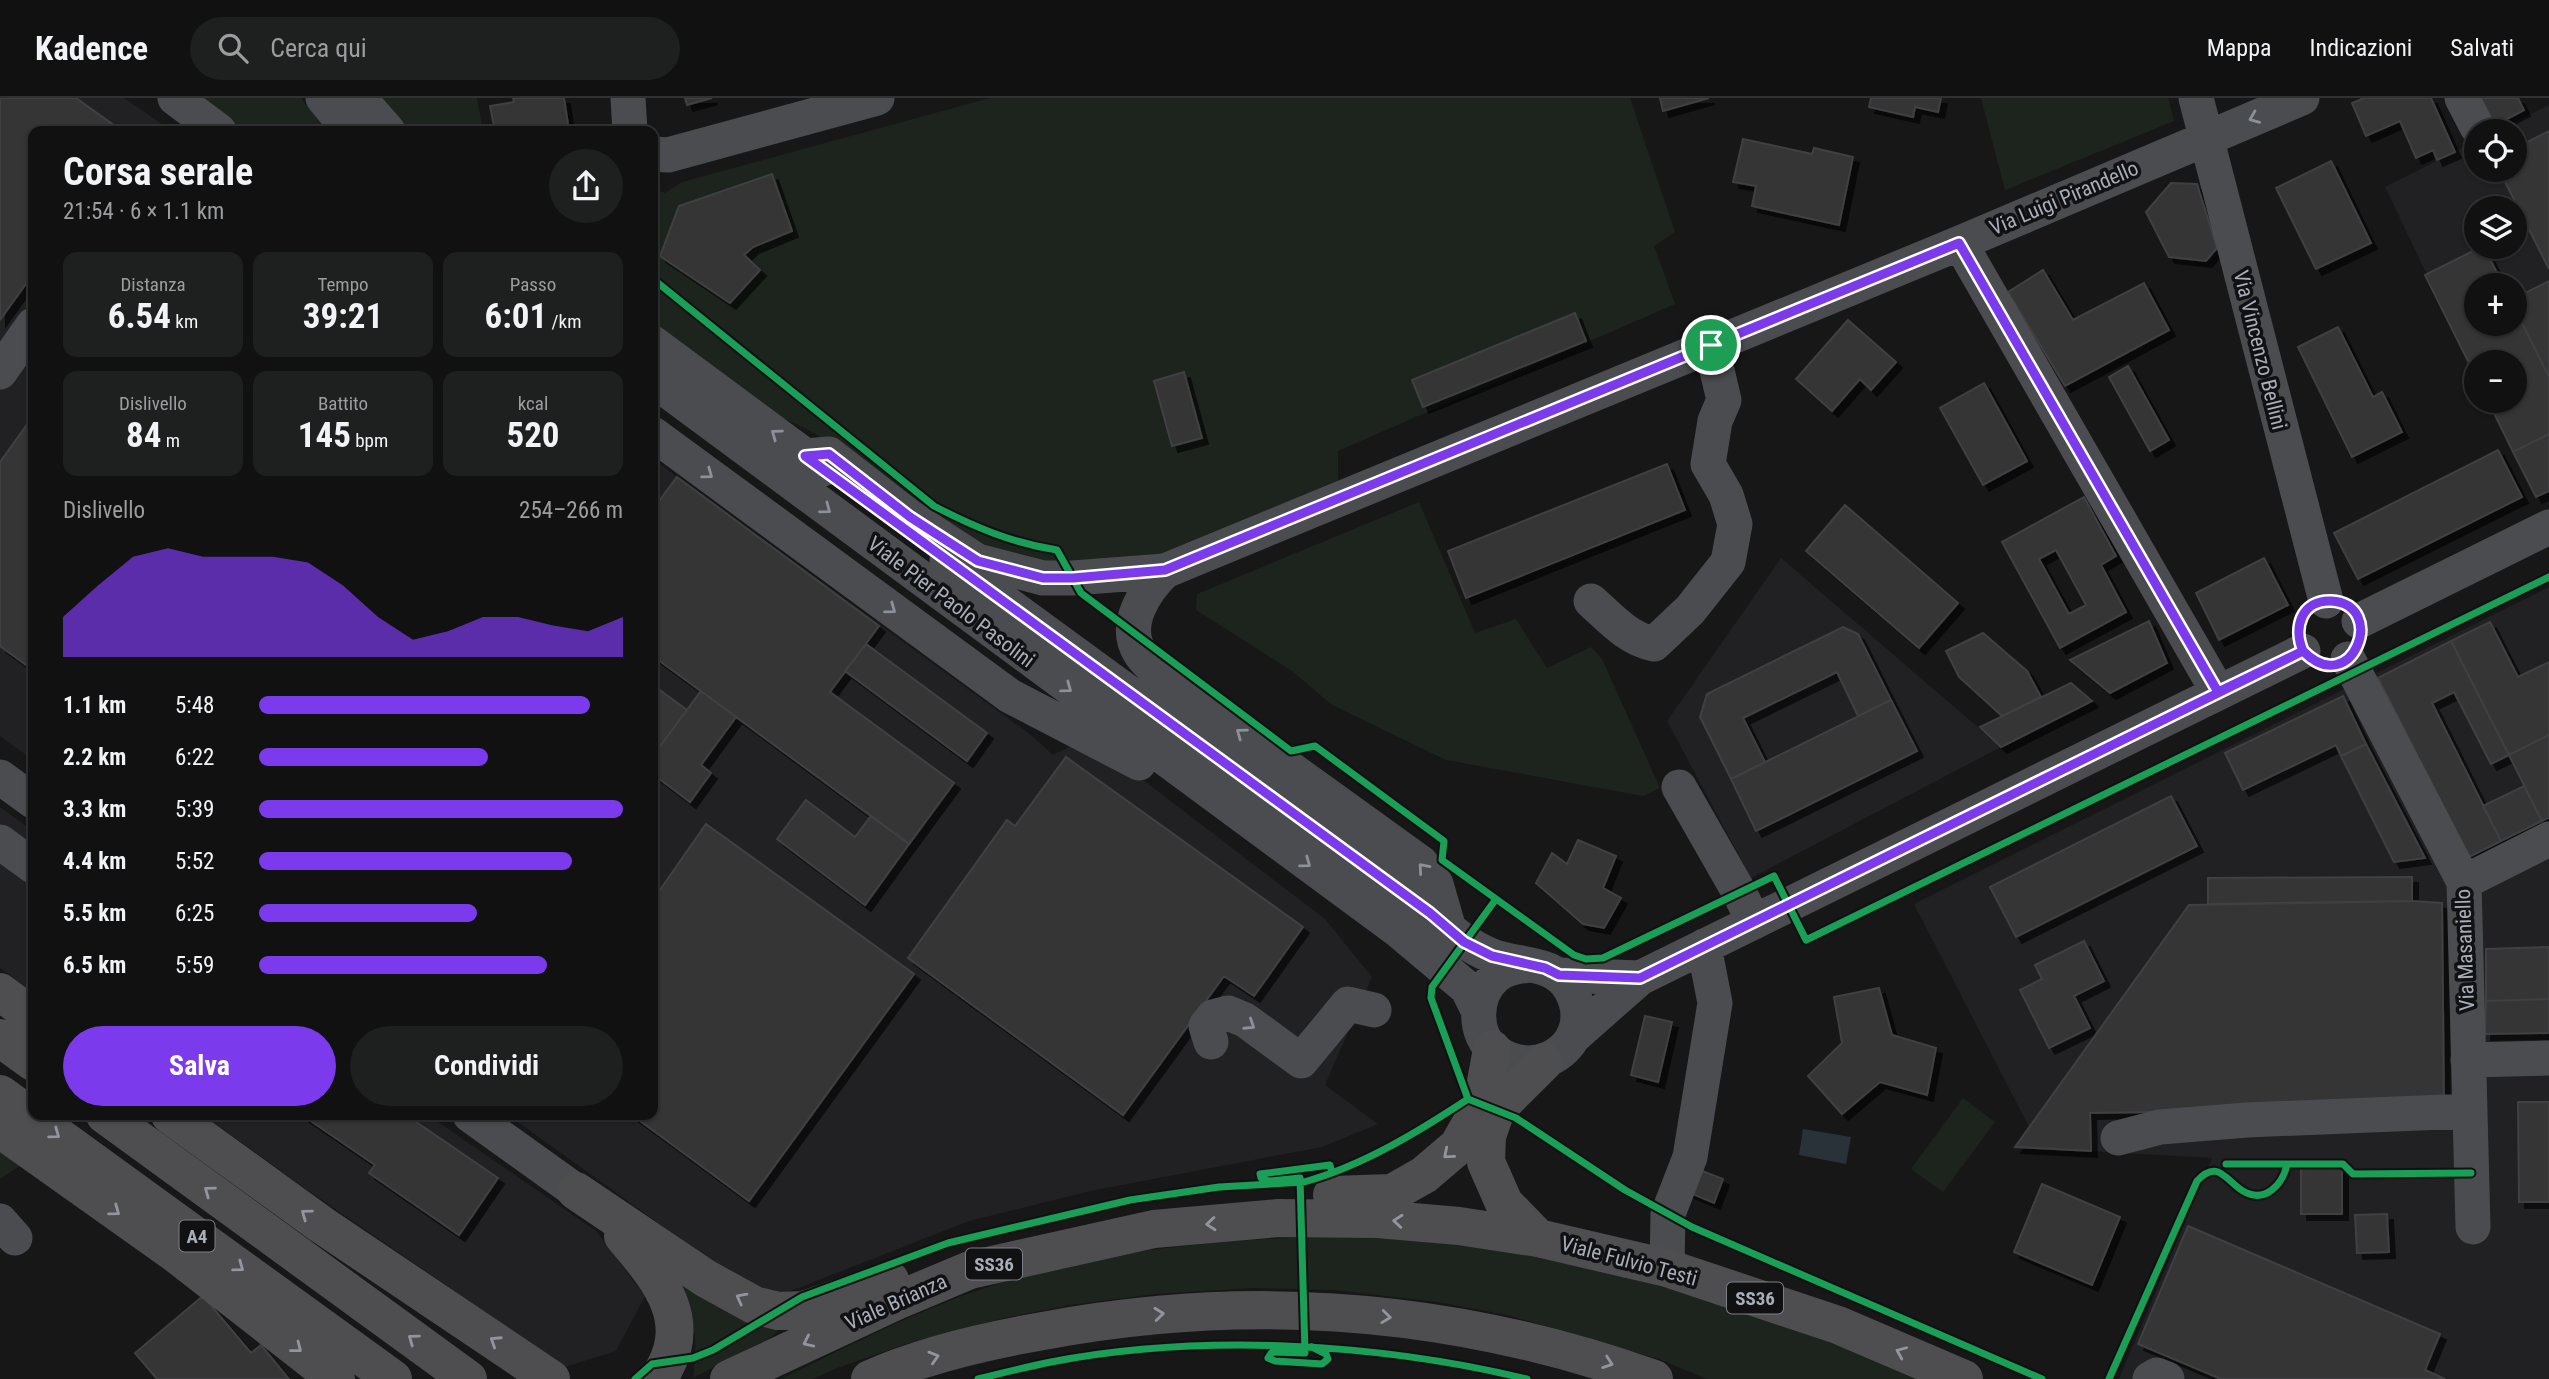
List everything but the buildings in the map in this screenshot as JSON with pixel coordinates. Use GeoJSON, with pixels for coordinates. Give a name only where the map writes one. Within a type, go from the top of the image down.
{"type":"FeatureCollection","features":[{"type":"Feature","properties":{"kind":"highway"},"geometry":{"type":"LineString","coordinates":[[0,992],[28,1012]]}},
{"type":"Feature","properties":{"kind":"highway"},"geometry":{"type":"LineString","coordinates":[[0,1038],[28,1058]]}},
{"type":"Feature","properties":{"kind":"highway"},"geometry":{"type":"LineString","coordinates":[[1279,1217],[1301,1196],[1392,1193],[1424,1175],[1458,1146],[1482,1104],[1492,1049]]}},
{"type":"Feature","properties":{"kind":"highway"},"geometry":{"type":"LineString","coordinates":[[1538,1238],[1504,1203],[1486,1162],[1486,1136],[1496,1110],[1544,1062]]}},
{"type":"Feature","properties":{"kind":"highway","name":"A4"},"geometry":{"type":"LineString","coordinates":[[0,1094],[28,1114]]}},
{"type":"Feature","properties":{"kind":"highway","name":"A4"},"geometry":{"type":"LineString","coordinates":[[36,1120],[393,1379]]}},
{"type":"Feature","properties":{"kind":"highway","name":"A4"},"geometry":{"type":"LineString","coordinates":[[112,1120],[468,1379]]}},
{"type":"Feature","properties":{"kind":"highway"},"geometry":{"type":"LineString","coordinates":[[177,1120],[322,1225],[551,1379]]}},
{"type":"Feature","properties":{"kind":"highway"},"geometry":{"type":"LineString","coordinates":[[0,1129],[176,1254],[336,1379]]}},
{"type":"Feature","properties":{"kind":"highway"},"geometry":{"type":"LineString","coordinates":[[576,1191],[715,1283],[754,1305],[778,1311],[804,1310],[934,1264],[970,1270]]}},
{"type":"Feature","properties":{"kind":"highway"},"geometry":{"type":"LineString","coordinates":[[576,1191],[619,1231],[669,1298],[674,1315],[673,1348],[658,1379]]}},
{"type":"Feature","properties":{"kind":"highway","name":"Viale Fulvio Testi"},"geometry":{"type":"LineString","coordinates":[[1279,1217],[1378,1219],[1459,1226],[1538,1238],[1667,1268],[1838,1325],[1964,1379]]}},
{"type":"Feature","properties":{"kind":"highway","name":"Viale Brianza"},"geometry":{"type":"LineString","coordinates":[[729,1379],[896,1301],[970,1270],[1154,1229],[1279,1217]]}},
{"type":"Feature","properties":{"kind":"highway"},"geometry":{"type":"LineString","coordinates":[[870,1379],[953,1351],[1013,1336],[1167,1312],[1244,1309],[1342,1312],[1437,1324],[1527,1340],[1602,1360],[1654,1379]]}},
{"type":"Feature","properties":{"kind":"street"},"geometry":{"type":"LineString","coordinates":[[323,98],[346,126]]}},
{"type":"Feature","properties":{"kind":"street"},"geometry":{"type":"LineString","coordinates":[[359,98],[384,126]]}},
{"type":"Feature","properties":{"kind":"street"},"geometry":{"type":"LineString","coordinates":[[628,98],[630,126]]}},
{"type":"Feature","properties":{"kind":"street"},"geometry":{"type":"LineString","coordinates":[[658,154],[668,155],[877,98]]}},
{"type":"Feature","properties":{"kind":"street","name":"Via Vincenzo Bellini"},"geometry":{"type":"LineString","coordinates":[[2196,98],[2326,601]]}},
{"type":"Feature","properties":{"kind":"street","name":"Via Luigi Pirandello"},"geometry":{"type":"LineString","coordinates":[[1165,570],[1959,243],[2302,98]]}},
{"type":"Feature","properties":{"kind":"street"},"geometry":{"type":"LineString","coordinates":[[177,112],[208,126]]}},
{"type":"Feature","properties":{"kind":"street"},"geometry":{"type":"LineString","coordinates":[[1959,243],[2218,692]]}},
{"type":"Feature","properties":{"kind":"street"},"geometry":{"type":"LineString","coordinates":[[0,372],[28,333]]}},
{"type":"Feature","properties":{"kind":"street"},"geometry":{"type":"LineString","coordinates":[[1591,601],[1625,631],[1643,642],[1654,644],[1690,610],[1728,562],[1735,524],[1726,495],[1708,464],[1715,421],[1724,400],[1711,345]]}},
{"type":"Feature","properties":{"kind":"street","name":"Viale Pier Paolo Pasolini"},"geometry":{"type":"LineString","coordinates":[[658,347],[1464,942],[1492,956],[1545,970]]}},
{"type":"Feature","properties":{"kind":"street","name":"Viale Pier Paolo Pasolini"},"geometry":{"type":"LineString","coordinates":[[658,384],[1418,946],[1467,988],[1478,1010]]}},
{"type":"Feature","properties":{"kind":"street","name":"Viale Pier Paolo Pasolini"},"geometry":{"type":"LineString","coordinates":[[658,438],[1010,696],[1251,822]]}},
{"type":"Feature","properties":{"kind":"street","name":"Viale Pier Paolo Pasolini"},"geometry":{"type":"LineString","coordinates":[[805,456],[829,454],[910,517],[978,561],[1043,578],[1165,570]]}},
{"type":"Feature","properties":{"kind":"street"},"geometry":{"type":"LineString","coordinates":[[2359,621],[2549,527]]}},
{"type":"Feature","properties":{"kind":"street"},"geometry":{"type":"LineString","coordinates":[[1165,570],[1150,585],[1138,604],[1135,631],[1139,652],[1159,674],[1421,863],[1436,884],[1449,929]]}},
{"type":"Feature","properties":{"kind":"street"},"geometry":{"type":"LineString","coordinates":[[2337,602],[2346,606],[2359,621],[2360,641],[2348,659],[2330,665],[2311,659],[2303,651],[2297,630],[2300,619],[2316,604],[2337,602]]}},
{"type":"Feature","properties":{"kind":"street"},"geometry":{"type":"LineString","coordinates":[[1640,978],[1512,967],[1495,977],[1483,992],[1478,1010],[1481,1031],[1492,1049],[1507,1060],[1525,1064],[1544,1062],[1561,1052],[1573,1037],[1640,978],[2303,651]]}},
{"type":"Feature","properties":{"kind":"street","name":"Via Masaniello"},"geometry":{"type":"LineString","coordinates":[[2348,659],[2464,882],[2473,1227]]}},
{"type":"Feature","properties":{"kind":"street"},"geometry":{"type":"LineString","coordinates":[[0,777],[28,797]]}},
{"type":"Feature","properties":{"kind":"street"},"geometry":{"type":"LineString","coordinates":[[1679,787],[1754,922]]}},
{"type":"Feature","properties":{"kind":"street"},"geometry":{"type":"LineString","coordinates":[[2464,882],[2549,839]]}},
{"type":"Feature","properties":{"kind":"street"},"geometry":{"type":"LineString","coordinates":[[0,842],[28,862]]}},
{"type":"Feature","properties":{"kind":"street"},"geometry":{"type":"LineString","coordinates":[[1667,1268],[1668,1214],[1690,1157],[1714,1003],[1704,946]]}},
{"type":"Feature","properties":{"kind":"street"},"geometry":{"type":"LineString","coordinates":[[1545,970],[1570,988],[1577,1004],[1578,1021],[1573,1037]]}},
{"type":"Feature","properties":{"kind":"street"},"geometry":{"type":"LineString","coordinates":[[1211,1042],[1206,1026],[1213,1017],[1228,1013],[1245,1020],[1301,1061],[1348,1004],[1374,1010]]}},
{"type":"Feature","properties":{"kind":"street"},"geometry":{"type":"LineString","coordinates":[[2468,1060],[2549,1058]]}},
{"type":"Feature","properties":{"kind":"street"},"geometry":{"type":"LineString","coordinates":[[2119,1138],[2160,1127],[2247,1120],[2469,1111]]}},
{"type":"Feature","properties":{"kind":"street"},"geometry":{"type":"LineString","coordinates":[[477,1120],[576,1191]]}},
{"type":"Feature","properties":{"kind":"street"},"geometry":{"type":"LineString","coordinates":[[2150,1379],[2157,1375],[2167,1379]]}},
{"type":"Feature","properties":{"kind":"shaded area"},"geometry":{"type":"Polygon","coordinates":[[[0,98],[124,98],[165,126],[28,126],[28,756],[0,736],[0,98]]]}},
{"type":"Feature","properties":{"kind":"shaded area"},"geometry":{"type":"Polygon","coordinates":[[[202,98],[301,98],[323,126],[239,126],[202,98]]]}},
{"type":"Feature","properties":{"kind":"shaded area"},"geometry":{"type":"Polygon","coordinates":[[[376,98],[477,98],[482,126],[402,126],[376,98]]]}},
{"type":"Feature","properties":{"kind":"shaded area"},"geometry":{"type":"Polygon","coordinates":[[[990,98],[1630,98],[1675,232],[1654,246],[1675,304],[1338,451],[1338,486],[1155,559],[1042,569],[938,527],[816,434],[750,402],[658,334],[658,191],[665,193],[682,182],[990,98]]]}},
{"type":"Feature","properties":{"kind":"shaded area"},"geometry":{"type":"Polygon","coordinates":[[[1981,98],[2168,98],[2174,121],[2005,190],[1981,98]]]}},
{"type":"Feature","properties":{"kind":"shaded area"},"geometry":{"type":"Polygon","coordinates":[[[2549,105],[2549,491],[2536,497],[2494,413],[2527,413],[2527,350],[2464,352],[2385,187],[2464,147],[2464,182],[2527,182],[2527,119],[2520,119],[2549,105]]]}},
{"type":"Feature","properties":{"kind":"shaded area"},"geometry":{"type":"Polygon","coordinates":[[[658,463],[1031,735],[1053,755],[1071,746],[1096,744],[1325,919],[1372,977],[1325,1085],[1378,1124],[1322,1147],[1095,1190],[969,1221],[788,1292],[764,1295],[707,1258],[515,1120],[658,1120],[658,463]]]}},
{"type":"Feature","properties":{"kind":"shaded area"},"geometry":{"type":"Polygon","coordinates":[[[1419,502],[1475,633],[1516,619],[1547,668],[1591,647],[1602,659],[1660,788],[1643,796],[1446,760],[1332,705],[1292,671],[1196,610],[1197,594],[1419,502]]]}},
{"type":"Feature","properties":{"kind":"shaded area"},"geometry":{"type":"Polygon","coordinates":[[[1781,558],[2001,747],[1751,878],[1667,721],[1781,558]]]}},
{"type":"Feature","properties":{"kind":"shaded area"},"geometry":{"type":"Polygon","coordinates":[[[2549,587],[2549,1379],[2119,1379],[2212,1158],[2015,1147],[2029,1127],[1914,904],[2549,587]]]}},
{"type":"Feature","properties":{"kind":"shaded area"},"geometry":{"type":"Polygon","coordinates":[[[0,807],[28,827],[28,988],[0,968],[0,807]]]}},
{"type":"Feature","properties":{"kind":"shaded area"},"geometry":{"type":"Polygon","coordinates":[[[1963,1098],[1995,1122],[1943,1192],[1911,1169],[1963,1098]]]}},
{"type":"Feature","properties":{"kind":"shaded area"},"geometry":{"type":"Polygon","coordinates":[[[210,1120],[435,1120],[596,1231],[645,1296],[616,1351],[565,1367],[210,1120]]]}},
{"type":"Feature","properties":{"kind":"shaded area"},"geometry":{"type":"Polygon","coordinates":[[[1803,1129],[1851,1137],[1846,1164],[1799,1155],[1803,1129]]]}},
{"type":"Feature","properties":{"kind":"shaded area"},"geometry":{"type":"Polygon","coordinates":[[[0,1145],[24,1163],[0,1179],[0,1145]]]}},
{"type":"Feature","properties":{"kind":"shaded area"},"geometry":{"type":"Polygon","coordinates":[[[1366,1236],[1513,1250],[1659,1281],[1821,1338],[1915,1379],[1707,1379],[1659,1359],[1507,1315],[1438,1302],[1334,1290],[1254,1288],[1155,1294],[1070,1305],[1004,1318],[909,1343],[813,1379],[781,1379],[954,1299],[1054,1268],[1105,1257],[1209,1243],[1366,1236]]]}},
{"type":"Feature","properties":{"kind":"shaded area"},"geometry":{"type":"Polygon","coordinates":[[[670,1271],[774,1324],[777,1332],[693,1378],[693,1322],[670,1271]]]}},
{"type":"Feature","properties":{"kind":"cycle path"},"geometry":{"type":"LineString","coordinates":[[658,283],[934,506],[994,533],[1057,550],[1081,593],[1291,751],[1315,746],[1444,841],[1442,860],[1574,955],[1586,959],[1603,958],[1774,876],[1806,940],[2549,577]]}},
{"type":"Feature","properties":{"kind":"cycle path"},"geometry":{"type":"LineString","coordinates":[[1468,1099],[1431,998],[1432,987],[1496,899]]}},
{"type":"Feature","properties":{"kind":"cycle path"},"geometry":{"type":"LineString","coordinates":[[635,1379],[652,1364],[693,1358],[713,1350],[802,1297],[948,1243],[1130,1200],[1219,1187],[1304,1182],[1368,1157],[1409,1136],[1468,1099],[1516,1118],[1625,1190],[1692,1227],[2042,1379]]}},
{"type":"Feature","properties":{"kind":"cycle path"},"geometry":{"type":"LineString","coordinates":[[2226,1164],[2343,1164],[2353,1174],[2471,1173]]}},
{"type":"Feature","properties":{"kind":"cycle path"},"geometry":{"type":"LineString","coordinates":[[1312,1347],[1326,1354],[1328,1359],[1322,1364],[1275,1361],[1268,1358],[1272,1352],[1305,1353],[1300,1178],[1269,1181],[1261,1178],[1260,1174],[1330,1165],[1331,1169]]}},
{"type":"Feature","properties":{"kind":"cycle path"},"geometry":{"type":"LineString","coordinates":[[2109,1379],[2197,1181],[2204,1174],[2216,1171],[2243,1191],[2265,1194],[2277,1185],[2287,1165]]}},
{"type":"Feature","properties":{"kind":"cycle path"},"geometry":{"type":"LineString","coordinates":[[978,1379],[1051,1362],[1109,1353],[1229,1345],[1351,1350],[1411,1357],[1527,1379]]}},
{"type":"Feature","properties":{"kind":"route"},"geometry":{"type":"LineString","coordinates":[[1711,345],[1165,570],[1043,578],[978,561],[910,517],[829,454],[805,456],[1430,913],[1464,942],[1492,956],[1545,968],[1559,975],[1640,978],[2303,651],[2311,659],[2330,665],[2348,659],[2356,650],[2361,631],[2354,613],[2337,602],[2316,604],[2300,619],[2297,630],[2303,651],[2218,692],[1959,243],[1711,345]]}}]}
